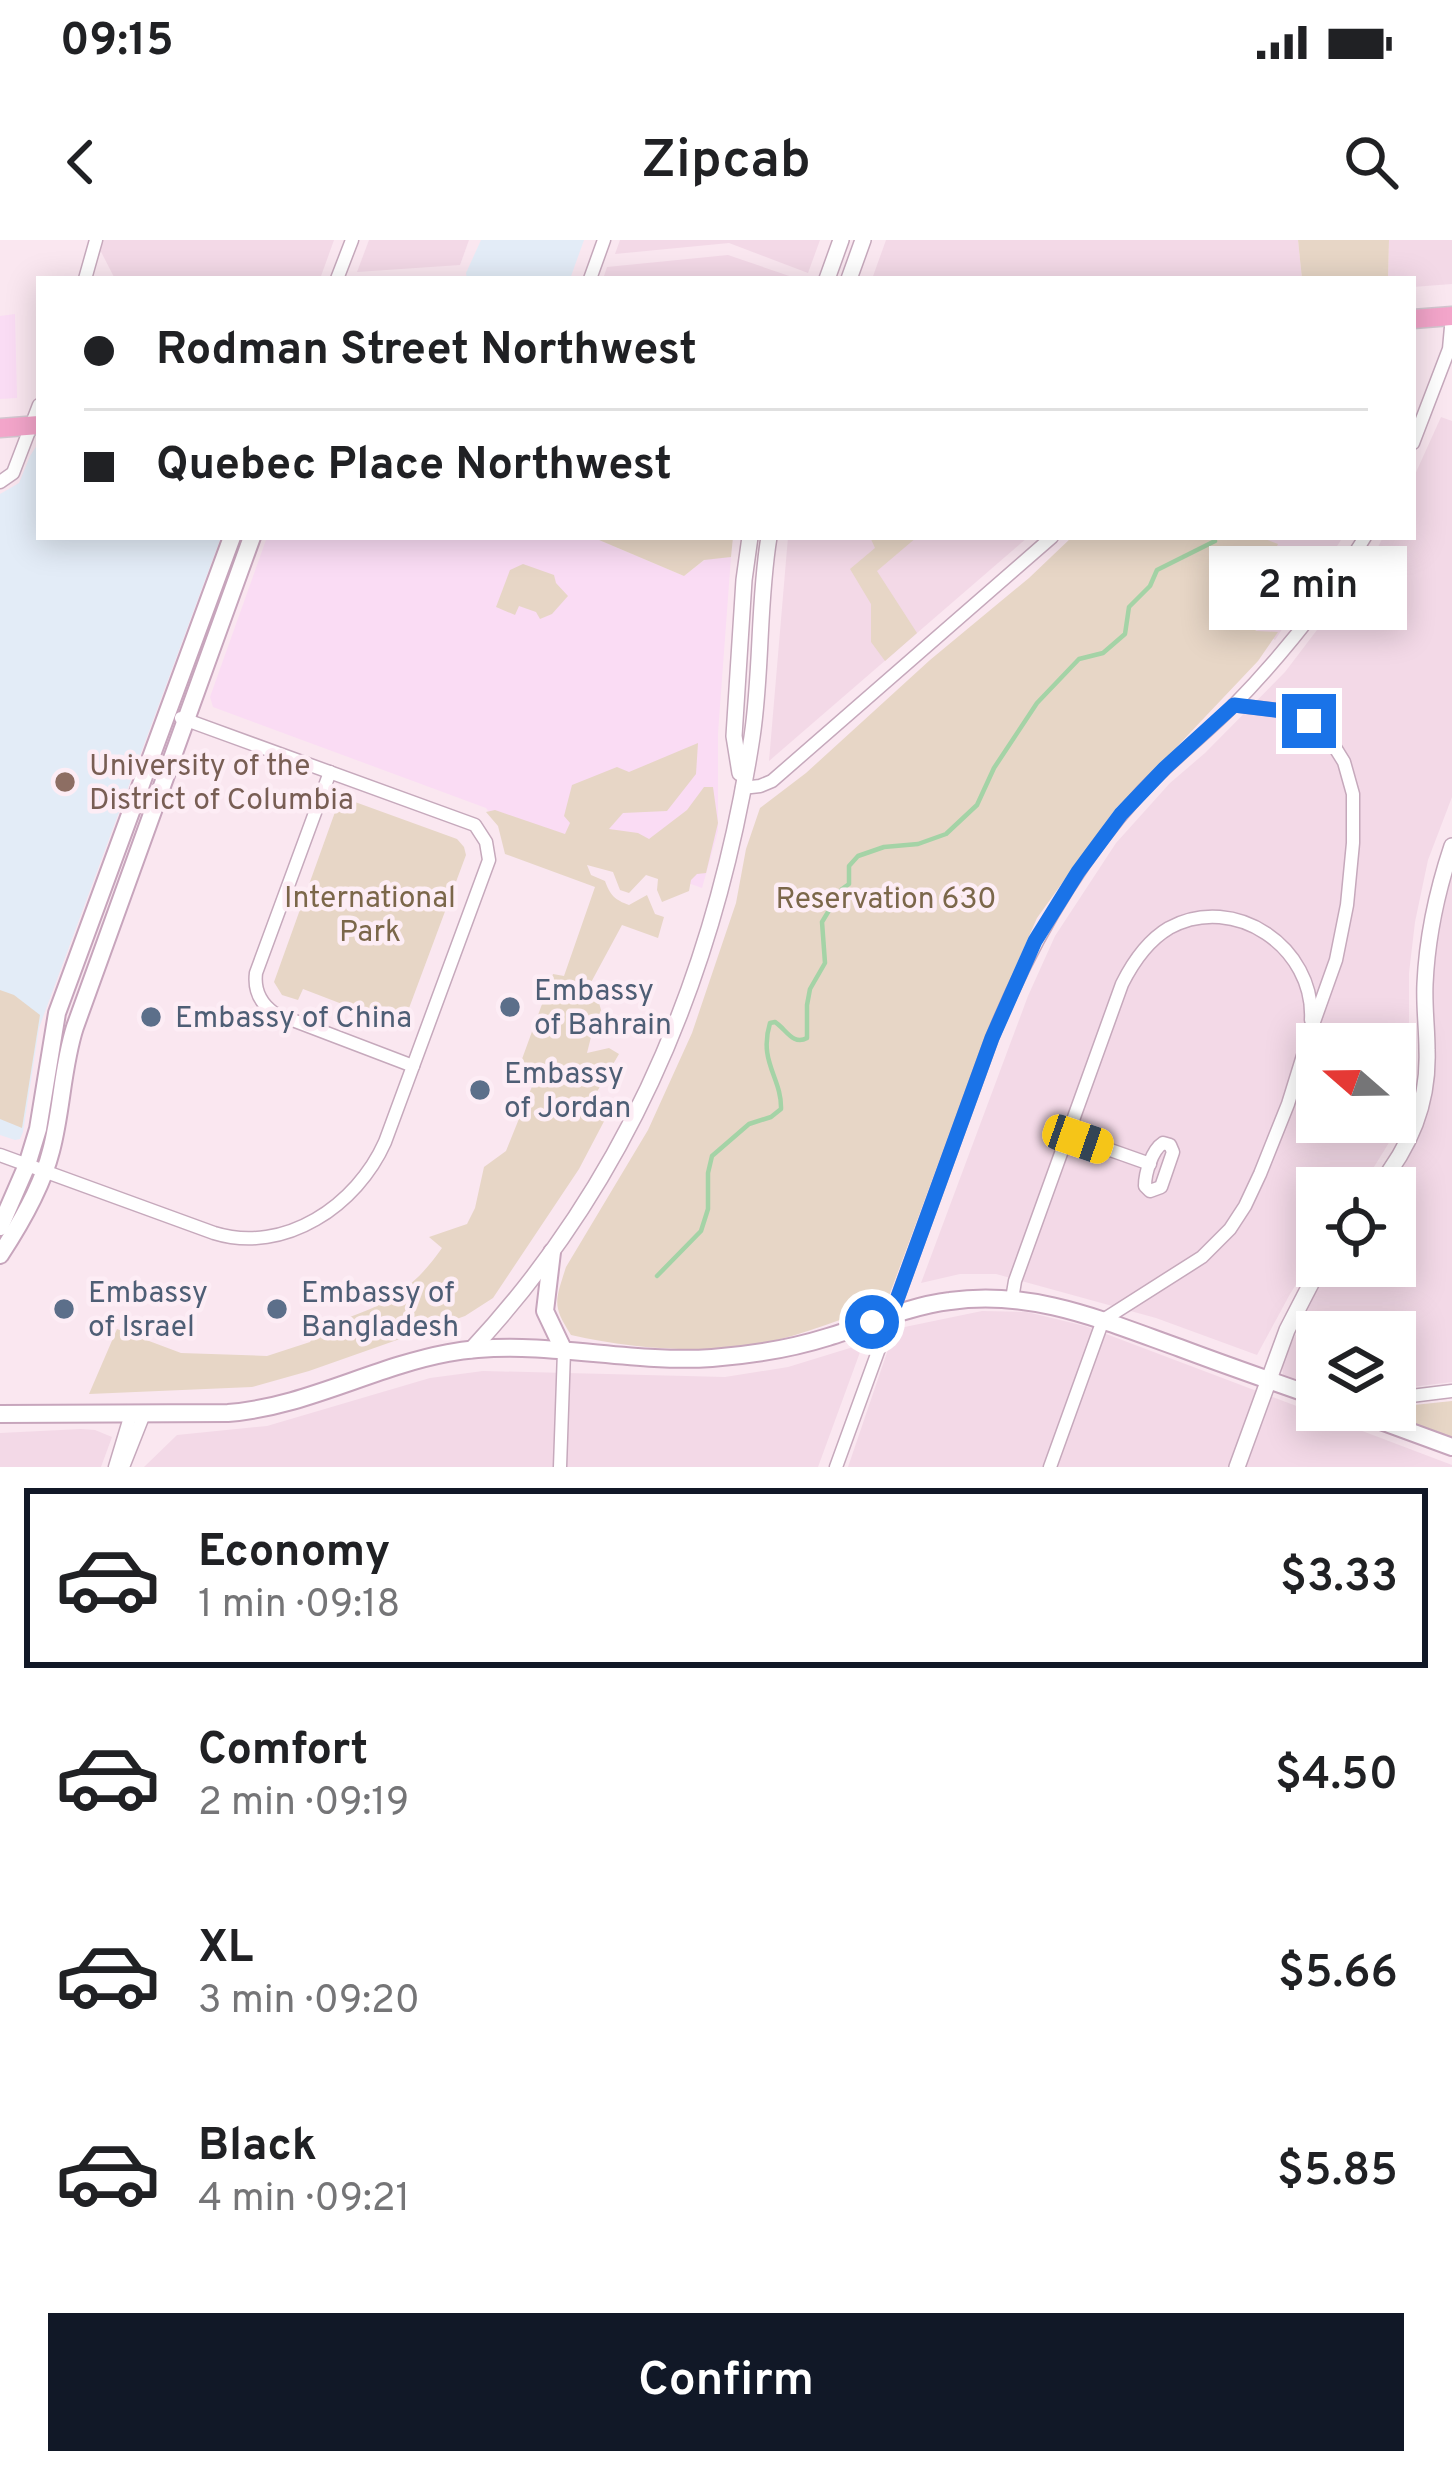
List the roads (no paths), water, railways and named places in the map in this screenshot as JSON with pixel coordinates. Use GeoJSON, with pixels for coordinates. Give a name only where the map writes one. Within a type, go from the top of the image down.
{"type":"FeatureCollection","features":[{"type":"Feature","properties":{"kind":"main road"},"geometry":{"type":"LineString","coordinates":[[1416,319],[1452,316]]}},
{"type":"Feature","properties":{"kind":"main road"},"geometry":{"type":"LineString","coordinates":[[0,428],[35,425]]}},
{"type":"Feature","properties":{"kind":"main road"},"geometry":{"type":"LineString","coordinates":[[0,1227],[51,1152],[74,1027],[231,540]]}},
{"type":"Feature","properties":{"kind":"main road"},"geometry":{"type":"LineString","coordinates":[[177,717],[251,540]]}},
{"type":"Feature","properties":{"kind":"main road"},"geometry":{"type":"LineString","coordinates":[[0,1255],[31,1201],[36,1168]]}},
{"type":"Feature","properties":{"kind":"main road"},"geometry":{"type":"LineString","coordinates":[[552,1252],[545,1311],[564,1351]]}},
{"type":"Feature","properties":{"kind":"main road"},"geometry":{"type":"LineString","coordinates":[[0,1414],[229,1413],[270,1408],[406,1363],[471,1350],[701,1358],[744,1355],[803,1345],[954,1300],[1012,1299],[1055,1305],[1296,1390]]}},
{"type":"Feature","properties":{"kind":"main road"},"geometry":{"type":"LineString","coordinates":[[1407,1431],[1452,1448]]}},
{"type":"Feature","properties":{"kind":"street"},"geometry":{"type":"LineString","coordinates":[[86,276],[96,240]]}},
{"type":"Feature","properties":{"kind":"street"},"geometry":{"type":"LineString","coordinates":[[338,276],[352,240]]}},
{"type":"Feature","properties":{"kind":"street"},"geometry":{"type":"LineString","coordinates":[[591,276],[604,240]]}},
{"type":"Feature","properties":{"kind":"street"},"geometry":{"type":"LineString","coordinates":[[828,276],[841,240]]}},
{"type":"Feature","properties":{"kind":"street"},"geometry":{"type":"LineString","coordinates":[[850,276],[863,240]]}},
{"type":"Feature","properties":{"kind":"street"},"geometry":{"type":"LineString","coordinates":[[1416,435],[1449,349],[1452,316]]}},
{"type":"Feature","properties":{"kind":"street"},"geometry":{"type":"LineString","coordinates":[[0,482],[13,472],[35,425]]}},
{"type":"Feature","properties":{"kind":"street"},"geometry":{"type":"LineString","coordinates":[[742,788],[772,781],[1049,540]]}},
{"type":"Feature","properties":{"kind":"street"},"geometry":{"type":"LineString","coordinates":[[836,1467],[992,1038],[1035,941],[1121,814],[1234,705],[1300,630],[1363,540]]}},
{"type":"Feature","properties":{"kind":"street"},"geometry":{"type":"LineString","coordinates":[[471,1350],[521,1295],[616,1150],[674,1031],[701,960],[720,896],[742,788],[754,722],[767,546],[749,545],[734,736],[742,788]]}},
{"type":"Feature","properties":{"kind":"street"},"geometry":{"type":"LineString","coordinates":[[1234,705],[1283,711],[1309,721],[1330,738],[1349,774],[1354,824],[1347,905],[1334,970],[1314,1023]]}},
{"type":"Feature","properties":{"kind":"street"},"geometry":{"type":"LineString","coordinates":[[0,1155],[224,1236],[253,1238],[282,1233],[323,1215],[362,1182],[385,1142],[489,860],[488,848],[475,825],[177,717]]}},
{"type":"Feature","properties":{"kind":"street"},"geometry":{"type":"LineString","coordinates":[[330,772],[256,973],[257,990],[265,1007],[274,1013],[413,1066]]}},
{"type":"Feature","properties":{"kind":"street"},"geometry":{"type":"LineString","coordinates":[[1392,1167],[1406,1147],[1424,1100],[1429,940],[1452,846]]}},
{"type":"Feature","properties":{"kind":"street"},"geometry":{"type":"LineString","coordinates":[[1012,1299],[1125,978],[1150,943],[1180,924],[1207,918],[1257,928],[1295,959],[1307,985],[1311,1023]]}},
{"type":"Feature","properties":{"kind":"street"},"geometry":{"type":"LineString","coordinates":[[1050,1467],[1103,1320],[1192,1264],[1221,1239],[1261,1174],[1296,1080]]}},
{"type":"Feature","properties":{"kind":"street"},"geometry":{"type":"LineString","coordinates":[[1068,1135],[1150,1164]]}},
{"type":"Feature","properties":{"kind":"street"},"geometry":{"type":"LineString","coordinates":[[1237,1467],[1309,1287]]}},
{"type":"Feature","properties":{"kind":"street"},"geometry":{"type":"LineString","coordinates":[[560,1467],[564,1351]]}},
{"type":"Feature","properties":{"kind":"street"},"geometry":{"type":"LineString","coordinates":[[1416,1395],[1452,1391]]}},
{"type":"Feature","properties":{"kind":"street"},"geometry":{"type":"LineString","coordinates":[[119,1467],[137,1414]]}},
{"type":"Feature","properties":{"kind":"waterway"},"geometry":{"type":"LineString","coordinates":[[657,1276],[701,1231],[708,1209],[712,1156],[749,1124],[781,1109],[768,1059],[770,1023],[794,1038],[807,1038],[810,989],[825,963],[822,922],[849,884],[849,866],[858,856],[884,847],[918,844],[946,834],[977,805],[994,768],[1037,703],[1079,659],[1103,653],[1125,634],[1129,607],[1150,586],[1157,570],[1215,541]]}},
{"type":"Feature","properties":{"kind":"place","name":"University of the District of Columbia"},"geometry":{"type":"Point","coordinates":[65,782]}},
{"type":"Feature","properties":{"kind":"place","name":"Embassy of Bahrain"},"geometry":{"type":"Point","coordinates":[510,1007]}},
{"type":"Feature","properties":{"kind":"place","name":"Embassy of China"},"geometry":{"type":"Point","coordinates":[151,1017]}},
{"type":"Feature","properties":{"kind":"place","name":"Embassy of Jordan"},"geometry":{"type":"Point","coordinates":[480,1090]}},
{"type":"Feature","properties":{"kind":"place","name":"Embassy of Israel"},"geometry":{"type":"Point","coordinates":[64,1309]}},
{"type":"Feature","properties":{"kind":"place","name":"Embassy of Bangladesh"},"geometry":{"type":"Point","coordinates":[277,1309]}},
{"type":"Feature","properties":{"kind":"park label","name":"Reservation 630"},"geometry":{"type":"Point","coordinates":[886,898]}},
{"type":"Feature","properties":{"kind":"park label","name":"International Park"},"geometry":{"type":"Point","coordinates":[370,914]}}]}
